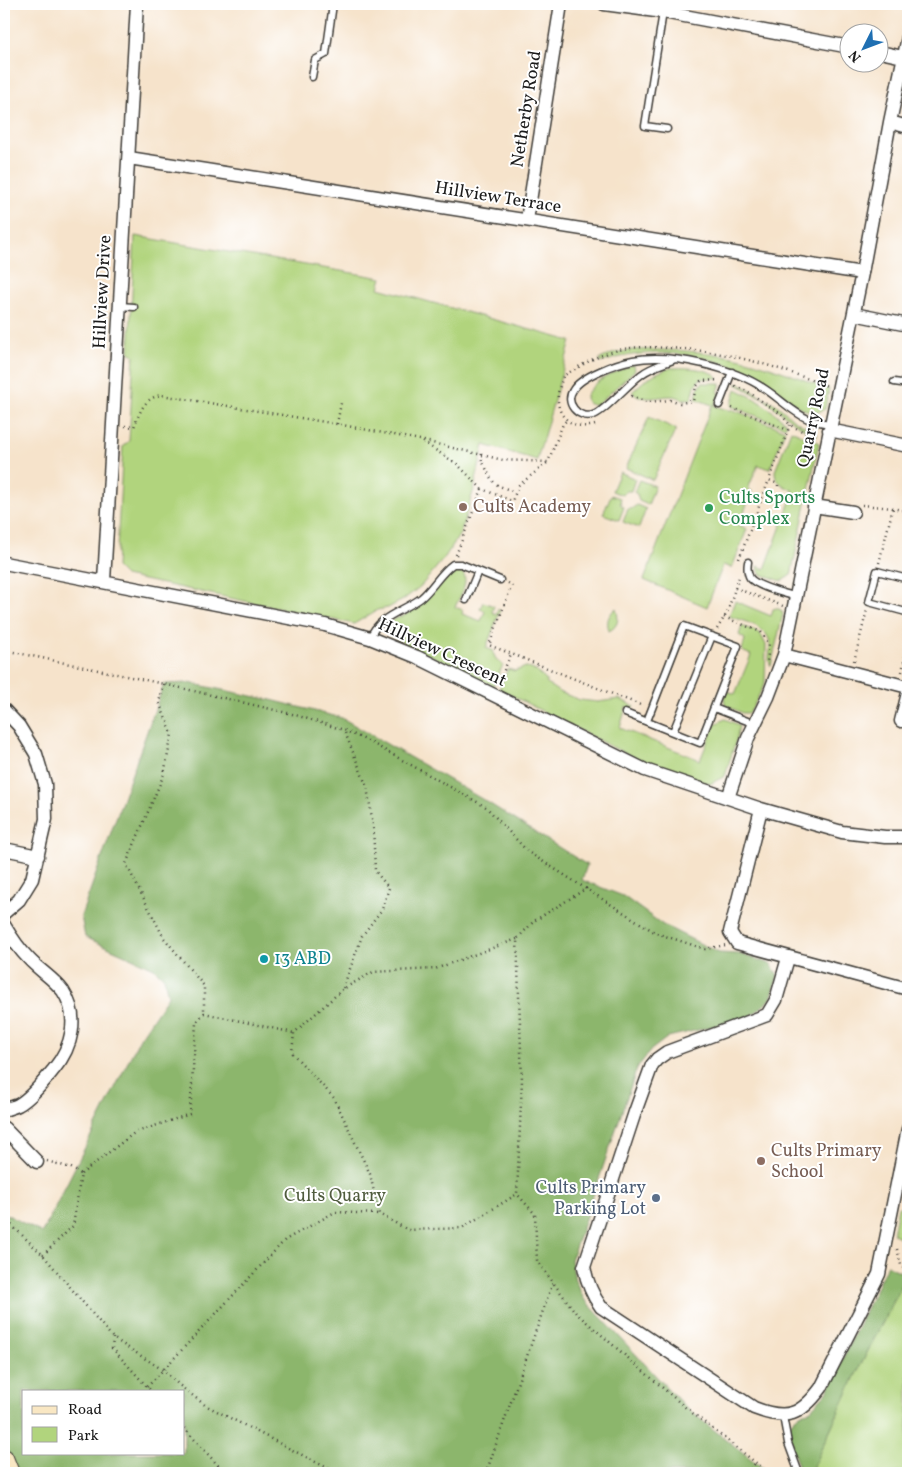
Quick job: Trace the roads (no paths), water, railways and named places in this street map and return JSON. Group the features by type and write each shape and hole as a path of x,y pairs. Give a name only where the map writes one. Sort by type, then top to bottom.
{"street":[{"name":"Hillview Drive","path":"104,581 137,4"},
{"name":"Netherby Road","path":"527,220 561,4"},
{"path":"604,4 663,12 840,45"},
{"name":"Quarry Road","path":"728,798 748,738 779,672 784,655 839,389 908,37"},
{"path":"890,54 903,56"},
{"path":"890,122 908,127"},
{"name":"Hillview Terrace","path":"129,158 862,273"},
{"path":"854,314 908,325"},
{"path":"829,432 908,446"},
{"path":"814,506 853,512"},
{"name":"Hillview Crescent","path":"4,563 325,624 418,656 644,770 761,809 842,832 885,837 908,837"},
{"path":"784,655 905,688 901,721"},
{"path":"4,710 19,726 36,754 46,784 46,819 32,879 19,900 4,913"},
{"path":"761,809 730,932 737,943 908,989"},
{"path":"4,849 38,856"},
{"path":"4,925 28,958 62,990 70,1006 73,1022 71,1039 60,1062 42,1084 20,1104 4,1110"},
{"path":"788,958 776,1000 767,1015 667,1052 652,1065 584,1267 586,1280 596,1300 601,1307 754,1408 768,1414 783,1416 796,1412 811,1402 822,1388 876,1280 887,1241 908,1130"},
{"path":"4,1128 37,1162"},
{"path":"4,1458 10,1473"}],"lane":[{"path":"312,77 316,60 326,54 333,4"},
{"path":"663,12 645,126 667,129"},
{"path":"120,306 134,307"},
{"path":"673,360 641,375 597,414 586,416 575,411 572,406 570,395 573,389 595,374 633,360 673,360 704,364 732,372 764,388 789,407 829,432"},
{"path":"719,405 732,372"},
{"path":"894,382 908,384"},
{"path":"748,562 748,572 756,583 795,603"},
{"path":"370,638 373,630 382,620 408,607 423,596 447,568 453,564 461,564 500,580"},
{"path":"466,600 478,571"},
{"path":"906,612 869,602 876,571 908,579"},
{"path":"625,713 700,743 738,646 684,626 647,721"},
{"path":"673,732 712,636"},
{"path":"714,708 755,724"},
{"path":"783,1416 788,1443 799,1473"}],"place":[{"name":"Cults Academy","path":"463,507"},
{"name":"Cults Sports Complex","path":"709,508"},
{"name":"13 ABD","path":"264,959"},
{"name":"Cults Primary School","path":"761,1161"},
{"name":"Cults Primary Parking Lot","path":"656,1198"}],"park label":[{"name":"Cults Quarry","path":"335,1196"}]}
